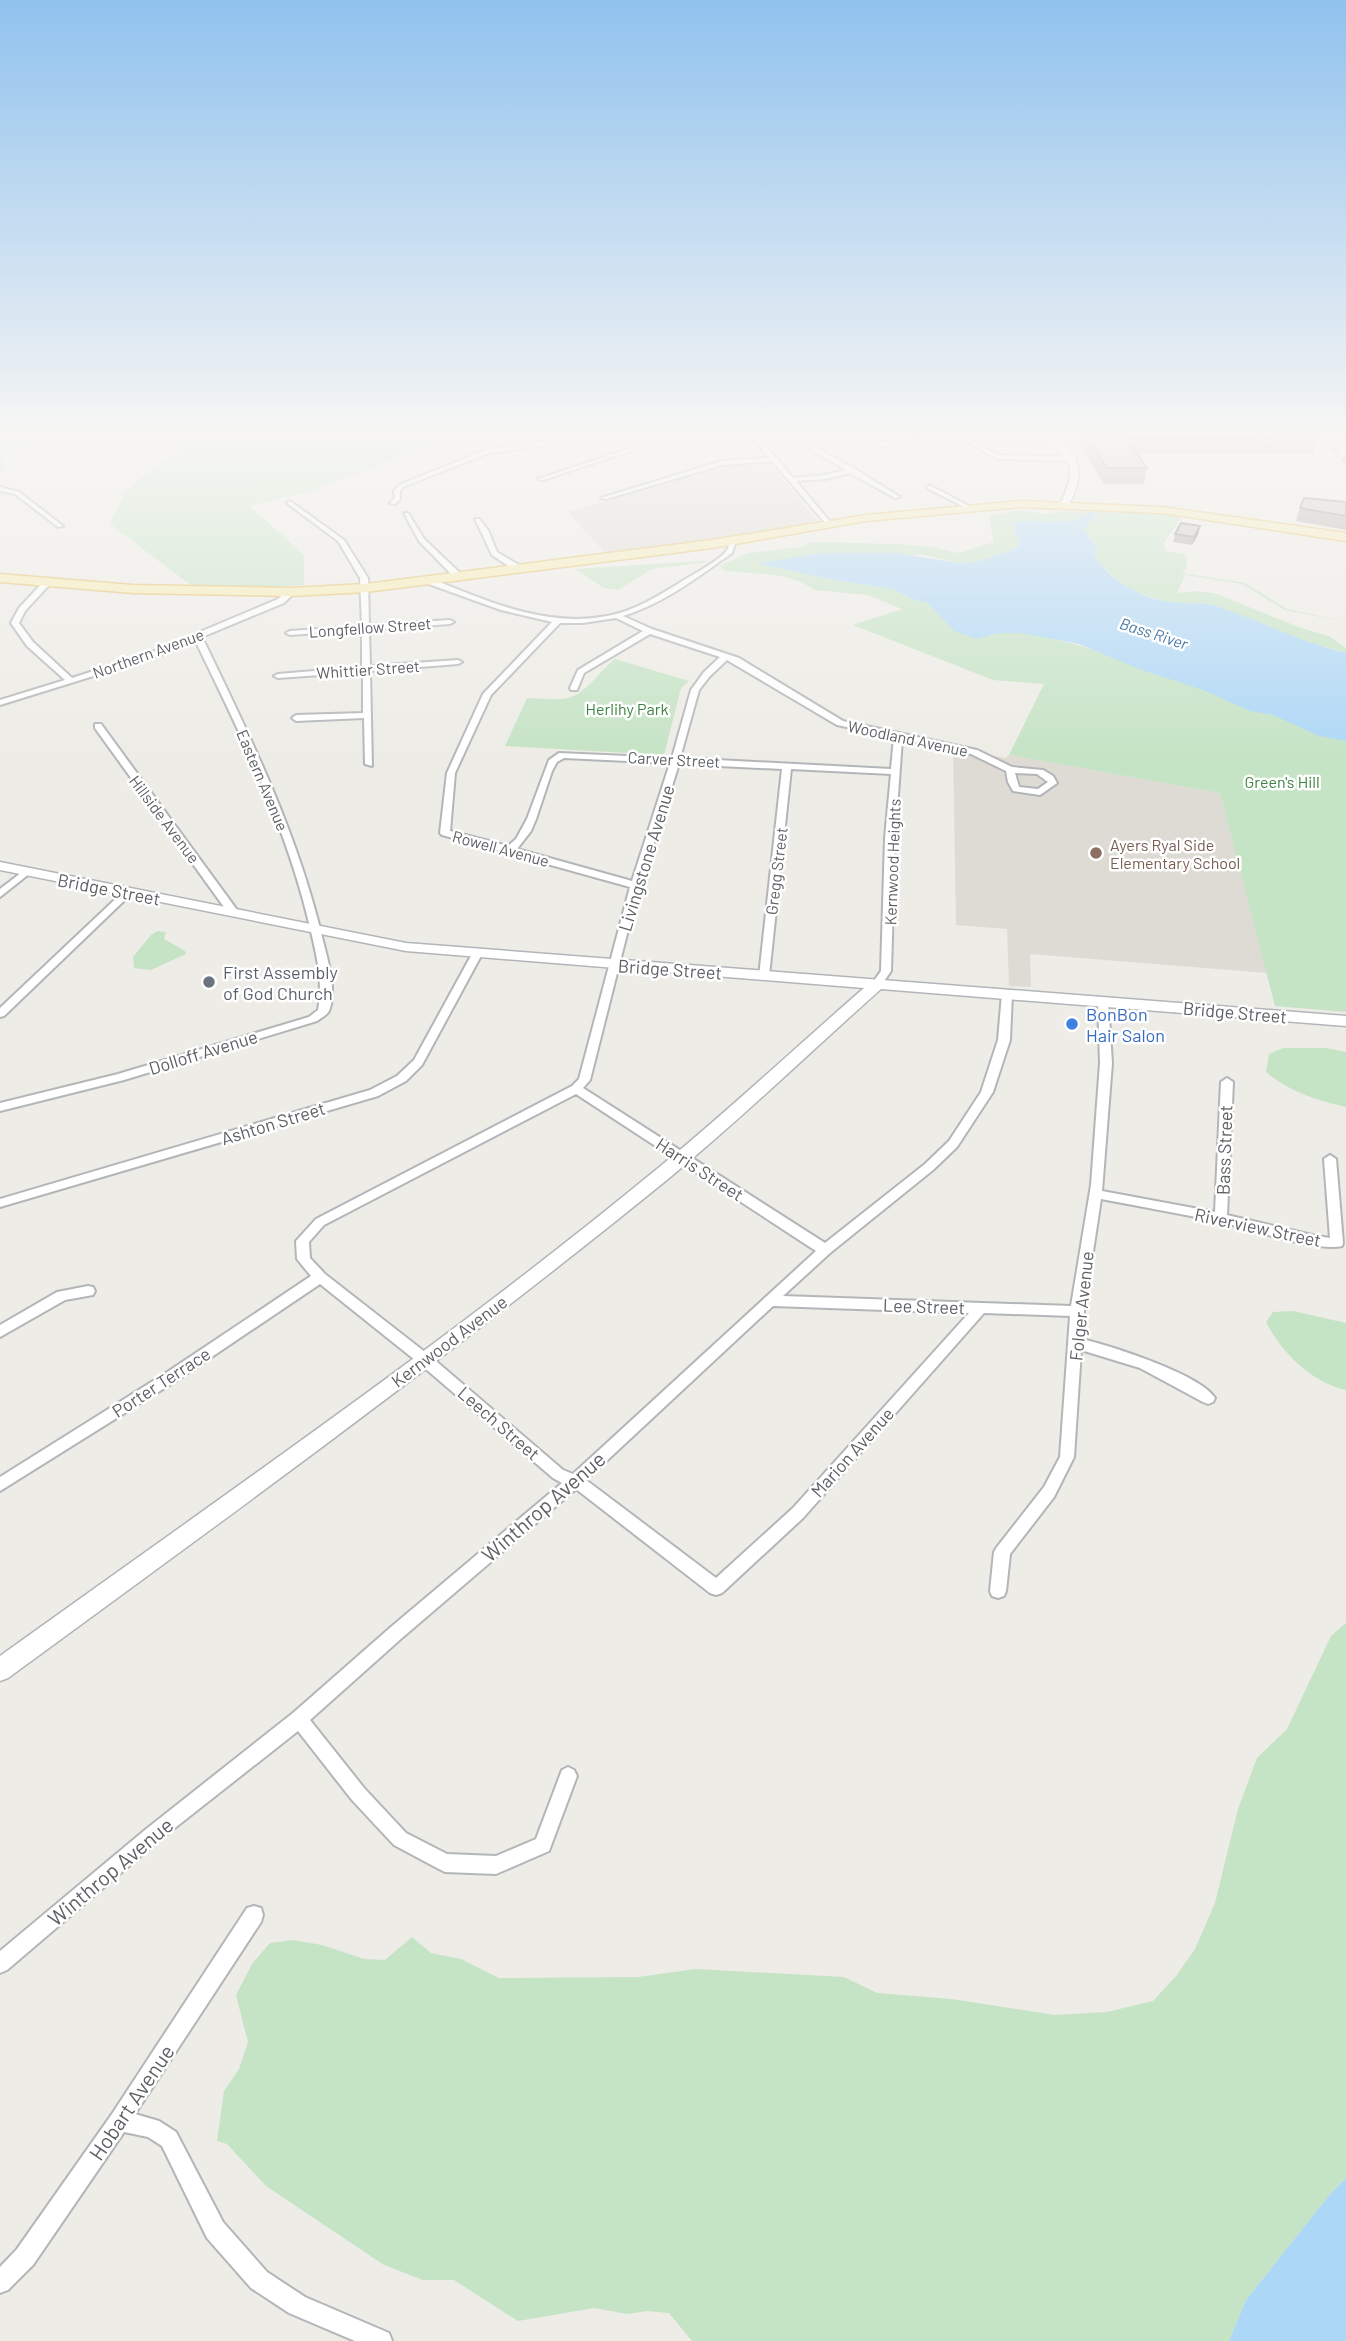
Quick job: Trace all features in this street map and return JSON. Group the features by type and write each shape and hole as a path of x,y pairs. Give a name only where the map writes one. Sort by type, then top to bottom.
{"main road":[{"path":"0,578 112,589 290,592 429,581 723,542"},
{"name":"Bridge Street","path":"0,866 406,947 1346,1021"},
{"name":"Kernwood Avenue","path":"0,1670 425,1360 682,1158 876,985"}],"street":[{"path":"342,542 364,578 366,588 369,764"},
{"path":"423,542 459,577"},
{"path":"489,542 494,552 519,569"},
{"path":"429,581 509,611 558,620 584,621 634,611 692,578 730,552 733,542"},
{"path":"47,583 22,610 15,623 30,644 71,681"},
{"name":"Northern Avenue","path":"0,703 158,653 281,601 290,592"},
{"name":"Woodland Avenue","path":"617,615 649,631 726,656 758,672 840,723 974,752 1010,770"},
{"name":"Rowell Avenue","path":"558,620 487,694 451,773 445,833 635,885"},
{"name":"Longfellow Street","path":"290,633 450,622"},
{"path":"574,688 581,672 649,631"},
{"name":"Eastern Avenue","path":"197,636 231,705 282,823 316,929"},
{"name":"Livingstone Avenue","path":"576,1089 584,1080 635,885 676,759 695,690 726,656"},
{"name":"Whittier Street","path":"278,676 458,662"},
{"path":"296,718 367,715"},
{"name":"Hillside Avenue","path":"98,726 233,912"},
{"name":"Kernwood Heights","path":"876,985 886,971 890,838 898,735"},
{"name":"Carver Street","path":"510,849 520,842 527,830 550,766 557,757 574,754 896,772"},
{"name":"Gregg Street","path":"764,976 787,766"},
{"path":"0,894 26,872"},
{"path":"0,1014 127,893"},
{"name":"Dolloff Avenue","path":"0,1107 120,1077 313,1019 323,1011 326,975 316,929"},
{"name":"Ashton Street","path":"0,1203 361,1097 393,1085 416,1066 423,1056 477,954"},
{"name":"Winthrop Avenue","path":"0,1963 150,1836 299,1719 574,1482 825,1250 929,1167 953,1144 987,1092 996,1070 1004,1040 1007,994"},
{"name":"Folger Avenue","path":"998,1591 1002,1552 1049,1492 1067,1457 1077,1311 1096,1194 1106,1063 1103,1002"},
{"name":"Bass Street","path":"1221,1218 1227,1082"},
{"path":"302,1241 320,1222 576,1089"},
{"name":"Harris Street","path":"576,1089 825,1250"},
{"name":"Riverview Street","path":"1096,1194 1221,1218 1316,1241 1337,1243 1331,1159"},
{"name":"Leech Street","path":"302,1241 304,1259 320,1277 425,1360 558,1474 587,1488 716,1588"},
{"name":"Porter Terrace","path":"0,1485 173,1376 320,1277"},
{"path":"0,1332 62,1296 88,1291"},
{"name":"Lee Street","path":"771,1301 1077,1311"},
{"name":"Marion Avenue","path":"716,1588 798,1513 981,1308"},
{"path":"1076,1343 1115,1351 1159,1368 1208,1398"},
{"path":"299,1719 358,1794 400,1839 444,1863 496,1865 543,1845 568,1776"},
{"name":"Hobart Avenue","path":"0,2282 25,2257 119,2122 254,1915"},
{"path":"119,2122 152,2129 169,2139 215,2230 259,2280 297,2305 381,2341"}],"shaded area":[{"path":"595,542 695,542 606,554"},
{"name":"Ayers Ryal Side Elementary School","path":"953,749 1006,758 1009,755 1220,793 1267,973 1030,954 1031,987 1009,986 1007,929 956,925"}],"green space":[{"path":"134,542 290,542 304,555 304,585 192,586"},
{"name":"Green's Hill","path":"811,542 897,544 933,547 958,553 993,542 1019,542 1016,549 975,562 958,563 924,555 823,553 767,565 828,579 893,589 912,599 930,600 1091,649 1346,737 1346,1012 1275,1006 1220,793 1009,755 1044,684 993,680 853,625 902,609 868,595 814,590 783,577 726,571 719,566 748,553 800,547"},
{"path":"1094,542 1164,542 1167,551 1186,554 1187,568 1182,573 1245,583 1287,609 1346,622 1285,610 1242,584 1185,575 1177,593 1197,591 1217,594 1301,628 1329,636 1346,648 1346,653 1291,637 1219,607 1166,602 1136,592 1118,581 1098,561 1094,555"},
{"path":"708,562 652,569 618,590 604,588 575,569"},
{"name":"Herlihy Park","path":"615,659 689,681 681,688 664,755 505,746 527,698 558,699 575,696"},
{"path":"158,931 166,932 164,939 186,954 151,970 134,968 133,957 151,935"},
{"path":"1283,1048 1326,1048 1346,1052 1346,1107 1304,1094 1284,1085 1266,1072 1269,1054"},
{"path":"1293,1311 1346,1323 1346,1390 1310,1373 1280,1345 1266,1322 1273,1312"},
{"path":"1346,1623 1346,2178 1246,2300 1229,2341 692,2341 669,2313 647,2311 627,2314 594,2308 518,2321 454,2280 423,2280 384,2265 266,2186 227,2144 217,2141 224,2091 239,2069 248,2042 236,1995 252,1964 270,1943 293,1940 322,1945 364,1959 385,1960 412,1937 431,1953 461,1959 499,1978 638,1977 696,1969 844,1977 877,1993 951,1999 1055,2015 1107,2012 1153,2001 1176,1976 1195,1949 1215,1903 1238,1809 1257,1758 1287,1729 1331,1636"}],"water":[{"name":"Bass River","path":"1019,542 1093,542 1097,548 1094,555 1102,566 1121,583 1143,595 1168,602 1214,605 1297,638 1346,653 1346,741 1319,736 1273,715 1250,711 1203,690 1139,669 1079,644 1021,633 998,633 977,639 954,631 928,603 912,599 893,589 828,579 757,563 823,553 896,553 958,563 975,562 1016,549"},
{"path":"1346,2178 1346,2341 1229,2341 1246,2300"}],"place":[{"name":"Ayers Ryal Side Elementary School","path":"1096,853"},
{"name":"First Assembly of God Church","path":"209,982"},
{"name":"BonBon Hair Salon","path":"1072,1024"}]}
